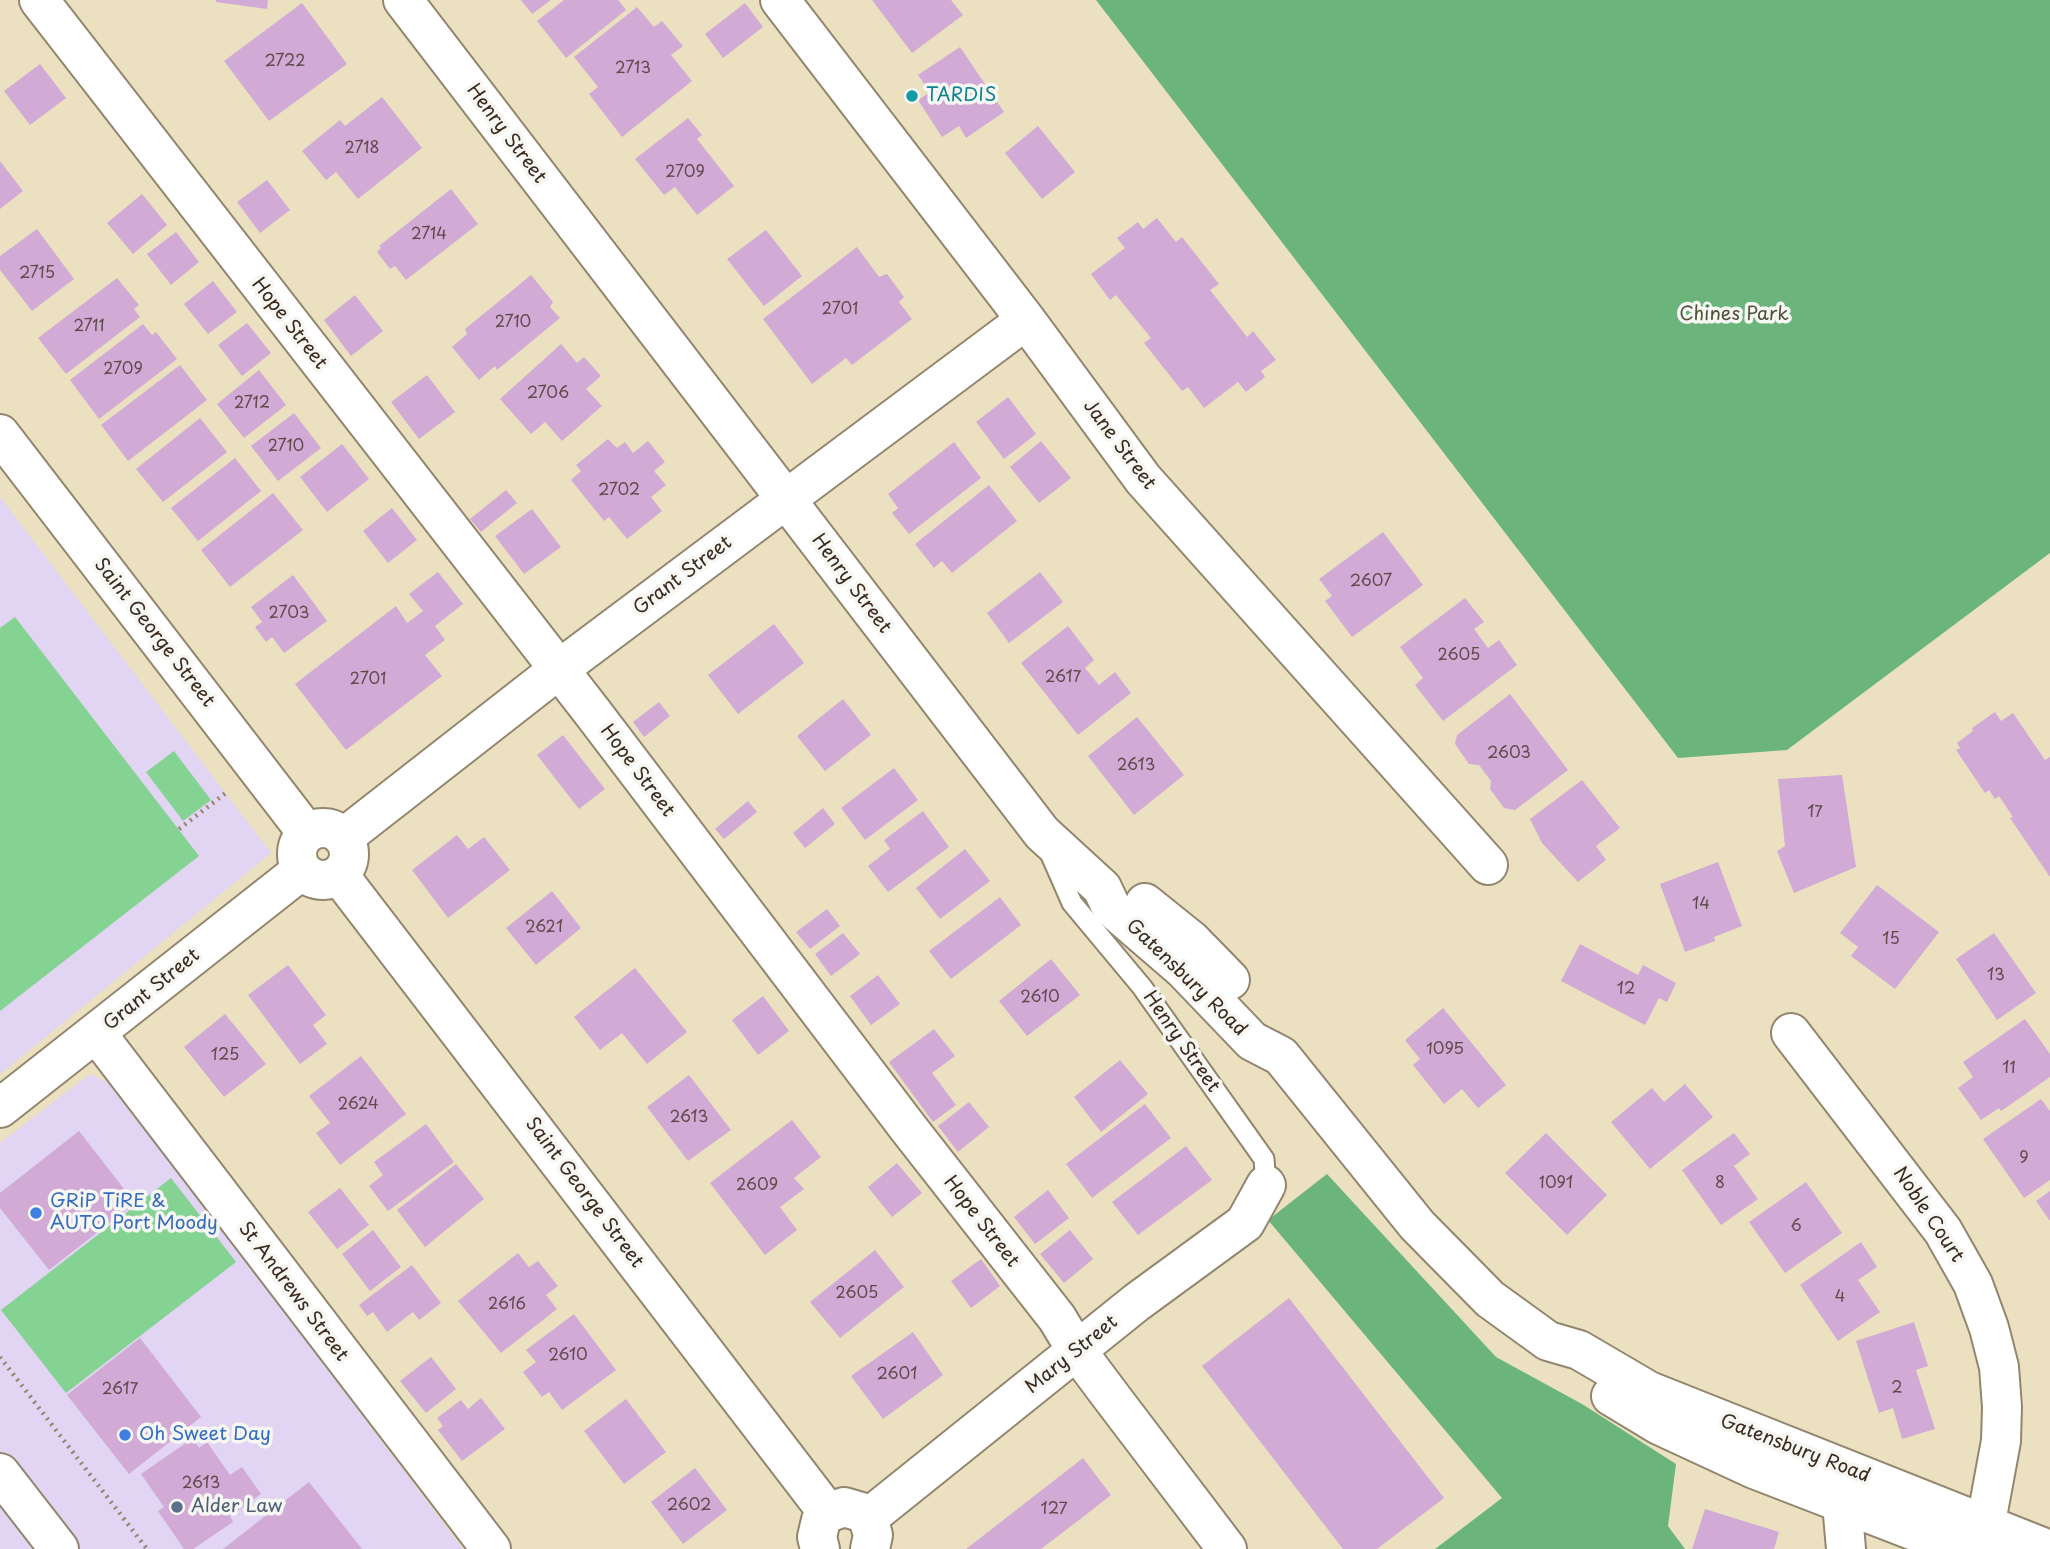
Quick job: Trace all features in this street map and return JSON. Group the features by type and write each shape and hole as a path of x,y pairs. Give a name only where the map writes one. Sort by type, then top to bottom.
{"street":[{"name":"Hope Street","path":"39,0 1057,1318 1077,1351 1227,1549"},
{"name":"Henry Street","path":"403,0 1042,833"},
{"name":"Jane Street","path":"780,0 1026,320 1143,479 1488,865"},
{"name":"Grant Street","path":"0,1108 558,670 1026,320"},
{"name":"Saint George Street","path":"0,434 323,854 824,1531"},
{"name":"Gatensbury Road","path":"1042,833 1102,888 1128,889 1191,940 1275,1026 1281,1056 1417,1225 1490,1299 1548,1341 1580,1350 1649,1391 1975,1540"},
{"name":"Noble Court","path":"1791,1033 1943,1231 1973,1284 1989,1328 1999,1367 2001,1441 1975,1540"},
{"name":"St Andrews Street","path":"97,1034 491,1549"},
{"name":"Mary Street","path":"869,1534 1077,1351 1137,1302 1245,1223 1266,1185"},
{"name":"Gatensbury Road","path":"1548,1341 1565,1369 1659,1425 1754,1469 1842,1503 1975,1540 2047,1549"},
{"path":"0,1473 59,1549"},
{"path":"1842,1503 1846,1549"},
{"path":"824,1531 844,1507 861,1512 869,1534"}],"lane":[{"name":"Henry Street","path":"1042,833 1072,903 1142,987 1264,1158 1266,1185"}],"path":[{"path":"179,829 227,792"},
{"path":"0,1357 147,1549"}],"shaded area":[{"path":"0,497 271,853 0,1074"},
{"path":"90,1074 114,1086 463,1549 0,1549 0,1143"}],"green space":[{"name":"Chines Park","path":"1096,0 2050,0 2050,553 1787,750 1678,758"},
{"path":"15,617 199,856 0,1011 0,628"},
{"path":"174,751 211,800 183,821 146,772"},
{"path":"1327,1174 1496,1357 1582,1404 1676,1464 1668,1526 1685,1549 1435,1549 1502,1498 1268,1220"},
{"path":"171,1178 236,1262 66,1393 1,1310"}],"building":[{"path":"216,0 268,0 267,9"},
{"path":"521,0 551,0 532,14"},
{"path":"564,0 618,0 626,10 566,58 537,21"},
{"path":"872,0 951,0 963,15 912,53"},
{"path":"302,3 347,64 269,121 224,61"},
{"path":"745,3 763,27 723,58 705,34"},
{"path":"637,7 654,27 662,21 683,46 671,55 692,81 622,137 589,94 598,87 574,57"},
{"path":"960,47 1004,112 966,138 959,126 942,137 918,100 930,92 918,75"},
{"path":"40,64 66,98 30,125 4,91"},
{"path":"382,97 422,148 358,199 336,172 326,180 302,151 340,120 345,126"},
{"path":"688,118 702,135 697,139 734,186 697,215 675,187 664,195 635,159"},
{"path":"1038,126 1075,172 1042,199 1005,153"},
{"path":"0,161 23,191 0,209"},
{"path":"267,180 290,210 260,233 237,202"},
{"path":"451,189 478,224 406,280 395,266 390,269 377,252 381,248 379,246"},
{"path":"142,194 167,225 133,254 107,223"},
{"path":"1157,218 1176,242 1182,237 1219,284 1210,290 1247,337 1253,331 1276,360 1261,371 1265,377 1246,392 1238,382 1204,408 1188,387 1182,391 1144,343 1151,338 1116,295 1110,300 1091,274 1125,248 1117,238 1138,222 1143,229"},
{"path":"37,229 74,279 32,311 0,270 0,256"},
{"path":"766,230 802,276 764,306 727,259"},
{"path":"176,232 199,262 171,285 147,254"},
{"path":"857,247 879,277 887,274 904,297 899,302 912,319 852,365 846,358 812,384 763,319"},
{"path":"531,275 553,302 550,307 560,318 497,370 495,366 479,380 452,347 467,334 465,329"},
{"path":"117,278 139,305 134,309 140,317 66,374 38,338"},
{"path":"213,281 237,312 208,334 184,304"},
{"path":"355,295 383,331 351,356 324,320"},
{"path":"247,323 271,353 242,376 218,345"},
{"path":"143,324 152,335 156,332 177,359 99,419 70,380"},
{"path":"561,344 577,363 584,357 601,376 586,389 602,406 562,441 545,422 531,434 500,399"},
{"path":"180,365 207,400 128,461 101,425"},
{"path":"259,370 286,405 244,438 217,404"},
{"path":"427,375 455,412 419,439 391,402"},
{"path":"1008,397 1036,434 1004,459 976,422"},
{"path":"294,413 321,448 278,481 251,446"},
{"path":"200,418 227,452 163,502 136,469"},
{"path":"608,439 617,448 625,442 633,453 648,441 665,462 654,471 666,485 651,497 662,511 627,539 609,517 604,521 571,480 581,471 576,465"},
{"path":"1041,441 1071,478 1039,503 1010,467"},
{"path":"954,442 981,478 909,534 892,513 898,508 888,494"},
{"path":"342,444 369,479 327,512 300,477"},
{"path":"235,458 261,491 198,541 171,508"},
{"path":"989,485 1017,521 952,573 942,561 934,568 915,544"},
{"path":"506,490 517,503 481,532 470,519"},
{"path":"273,493 303,530 230,587 201,550"},
{"path":"392,508 417,540 388,563 363,531"},
{"path":"532,509 561,547 524,574 495,536"},
{"path":"1383,532 1423,585 1352,637 1325,601 1332,596 1319,579"},
{"path":"438,572 463,604 435,626 445,640 425,655 442,676 346,750 295,684 396,606 407,623 423,611 409,594"},
{"path":"1040,572 1063,602 1009,643 987,613"},
{"path":"293,575 327,621 284,653 272,637 266,642 255,627 262,622 251,607"},
{"path":"1465,598 1484,622 1474,629 1488,648 1499,640 1517,665 1443,721 1415,685 1423,678 1400,647"},
{"path":"774,624 804,663 738,714 708,675"},
{"path":"1068,626 1094,660 1085,668 1099,685 1115,672 1131,693 1078,735 1021,663"},
{"path":"1510,694 1568,770 1515,810 1504,808 1490,789 1491,781 1479,765 1469,764 1455,744 1457,735"},
{"path":"843,699 871,735 825,771 797,736"},
{"path":"659,702 670,716 644,737 633,722"},
{"path":"1995,712 2001,721 2013,713 2045,760 2050,757 2050,877 2010,818 2013,817 1999,796 1995,799 1989,790 1985,793 1956,750 1960,748 1957,743 1973,731 1972,728"},
{"path":"1137,717 1184,775 1134,815 1088,756"},
{"path":"563,735 605,789 579,809 537,755"},
{"path":"894,768 918,800 865,840 841,808"},
{"path":"1842,775 1856,867 1794,893 1777,851 1785,846 1778,779"},
{"path":"1582,780 1620,828 1596,846 1606,860 1578,882 1542,843 1530,819"},
{"path":"748,801 757,812 724,839 715,829"},
{"path":"823,808 835,824 805,848 793,833"},
{"path":"923,811 949,847 888,892 868,866 890,849 884,840"},
{"path":"457,835 468,849 484,837 510,870 448,918 412,870"},
{"path":"965,849 990,881 940,919 916,888"},
{"path":"1718,862 1742,926 1714,937 1715,941 1685,952 1660,884"},
{"path":"1877,885 1939,932 1895,989 1851,956 1858,947 1840,933"},
{"path":"552,891 581,928 536,965 506,928"},
{"path":"1000,897 1021,925 951,979 929,951"},
{"path":"827,909 840,926 810,949 796,932"},
{"path":"843,933 860,954 831,976 815,954"},
{"path":"1994,933 2036,993 1997,1020 1956,959"},
{"path":"1580,944 1638,975 1643,965 1676,983 1667,1002 1659,998 1645,1025 1561,981"},
{"path":"1051,959 1080,995 1027,1036 999,1001"},
{"path":"288,965 326,1015 313,1025 327,1044 300,1064 248,995"},
{"path":"635,968 687,1032 647,1064 622,1033 600,1050 574,1017"},
{"path":"878,975 900,1004 871,1025 850,996"},
{"path":"763,996 789,1031 758,1055 732,1020"},
{"path":"1443,1008 1506,1085 1478,1108 1462,1089 1444,1104 1413,1065 1420,1059 1405,1040"},
{"path":"225,1014 266,1064 224,1097 184,1047"},
{"path":"2025,1019 2050,1054 2050,1077 2001,1111 1999,1108 1981,1120 1958,1088 1973,1077 1963,1062"},
{"path":"934,1029 955,1056 932,1073 956,1105 933,1122 889,1062"},
{"path":"361,1056 406,1114 340,1165 316,1133 330,1123 309,1096"},
{"path":"1120,1060 1148,1094 1101,1132 1074,1097"},
{"path":"689,1075 731,1130 688,1161 647,1107"},
{"path":"1685,1084 1713,1117 1650,1169 1611,1122 1652,1088 1664,1102"},
{"path":"2041,1099 2050,1111 2050,1180 2024,1198 1983,1139"},
{"path":"969,1102 989,1127 958,1152 938,1126"},
{"path":"1145,1104 1171,1138 1092,1198 1066,1164"},
{"path":"792,1120 821,1157 794,1178 804,1189 780,1207 797,1230 765,1255 710,1183"},
{"path":"426,1124 454,1162 388,1211 369,1186 383,1175 374,1162"},
{"path":"79,1131 135,1203 49,1270 0,1208 0,1193"},
{"path":"1546,1133 1607,1195 1567,1235 1505,1173"},
{"path":"1734,1133 1750,1154 1734,1166 1758,1199 1721,1225 1682,1170"},
{"path":"1186,1146 1212,1180 1138,1235 1112,1202"},
{"path":"897,1163 922,1193 892,1217 868,1187"},
{"path":"456,1164 484,1199 425,1247 397,1210"},
{"path":"1806,1182 1842,1233 1785,1273 1749,1222"},
{"path":"340,1188 369,1225 337,1249 308,1212"},
{"path":"1048,1190 1069,1218 1035,1244 1014,1217"},
{"path":"2050,1191 2050,1221 2036,1201"},
{"path":"373,1230 401,1267 370,1291 342,1254"},
{"path":"1070,1230 1093,1259 1064,1283 1040,1254"},
{"path":"1861,1242 1877,1267 1858,1280 1880,1312 1838,1341 1800,1285"},
{"path":"875,1250 904,1287 840,1338 810,1302"},
{"path":"518,1253 529,1267 538,1261 558,1286 546,1295 557,1309 501,1353 458,1301"},
{"path":"981,1259 1000,1286 971,1308 951,1281"},
{"path":"412,1265 441,1303 419,1320 413,1312 387,1332 373,1312 367,1316 359,1305"},
{"path":"1289,1298 1444,1498 1377,1549 1343,1549 1202,1366"},
{"path":"574,1314 616,1370 562,1410 549,1392 542,1397 523,1372 536,1362 526,1350"},
{"path":"1914,1322 1928,1366 1916,1370 1935,1429 1902,1439 1893,1408 1879,1413 1856,1341"},
{"path":"913,1332 943,1375 883,1419 851,1376"},
{"path":"140,1338 201,1417 129,1474 67,1395"},
{"path":"431,1357 456,1389 426,1413 400,1381"},
{"path":"481,1398 505,1429 462,1461 438,1430 443,1426 437,1418 461,1400 468,1409"},
{"path":"626,1399 666,1452 624,1484 584,1431"},
{"path":"193,1438 199,1448 207,1442 230,1475 242,1467 261,1494 230,1516 233,1522 193,1549 184,1549 158,1511 164,1507 141,1474"},
{"path":"1083,1458 1111,1495 1083,1517 1041,1549 966,1549"},
{"path":"695,1468 727,1510 683,1544 651,1502"},
{"path":"309,1482 362,1549 223,1549"},
{"path":"1705,1509 1779,1532 1774,1549 1692,1549"}],"place":[{"name":"TARDIS","path":"912,96"},
{"name":"GRiP TiRE & AUTO Port Moody","path":"36,1213"},
{"name":"Oh Sweet Day","path":"125,1435"},
{"name":"Alder Law","path":"177,1507"}]}
